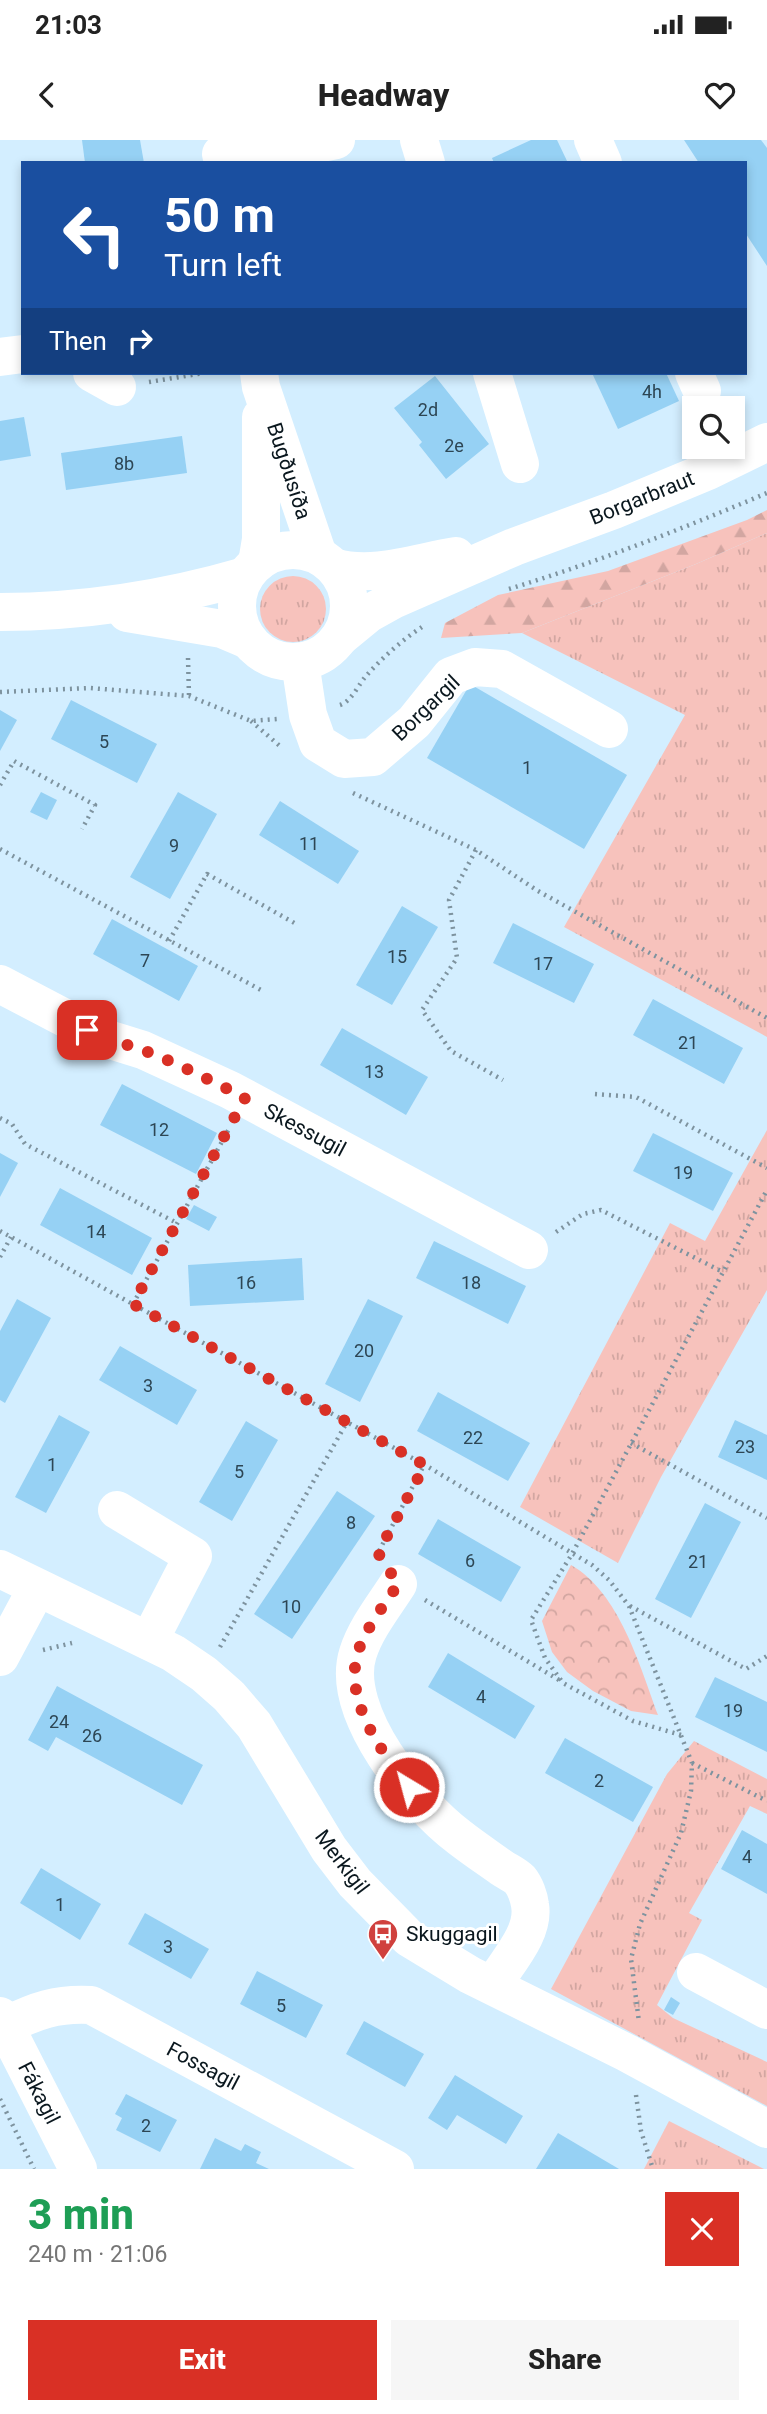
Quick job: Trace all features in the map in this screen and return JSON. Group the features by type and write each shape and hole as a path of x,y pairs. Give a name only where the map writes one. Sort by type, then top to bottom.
{"street":[{"path":"221,152 310,145 336,140"},
{"path":"419,140 425,161"},
{"path":"593,140 602,161"},
{"path":"0,357 21,354"},
{"path":"493,375 520,464"},
{"name":"Bugðusíða","path":"260,380 326,561"},
{"name":"Bugðusíða","path":"251,569 261,539 260,380"},
{"name":"Borgarbraut","path":"340,637 368,614 395,598 514,547 708,471 767,442"},
{"name":"Borgarbraut","path":"326,561 356,571 379,570 514,547"},
{"path":"0,612 94,608 188,592 251,569 270,554 302,550 326,561 345,583 349,601 348,620 340,637 329,649 300,662 280,660 262,653 248,640 240,625 237,608 238,591 251,569"},
{"path":"94,608 222,629 248,640"},
{"name":"Borgargil","path":"300,662 308,715 318,743 344,759 373,757 414,722 452,676 475,667 502,669 609,729"},
{"name":"Skessugil","path":"0,984 101,1037 143,1050 245,1098 529,1250"},
{"path":"117,1510 193,1556 149,1641"},
{"name":"Merkigil","path":"0,1569 149,1641 204,1674 229,1696 254,1725 329,1849 373,1903 409,1938 446,1962 627,2053 767,2129"},
{"path":"398,1584 373,1622 357,1655 356,1684 365,1721 383,1753 422,1805 456,1835 521,1881 531,1907 529,1925 493,1985"},
{"path":"0,1657 37,1588"},
{"path":"696,1972 767,2010"},
{"name":"Fossagil","path":"2,2021 22,2018 66,2004 91,2006 395,2169"},
{"name":"Fákagil","path":"2,2021 78,2169"}],"path":[{"path":"105,380 176,375"},
{"path":"188,645 189,696"},
{"path":"251,721 286,751"},
{"path":"0,785 14,761 95,805 82,829"},
{"path":"345,790 475,850 538,891 767,1018"},
{"path":"0,849 261,990"},
{"path":"475,850 449,900 457,958 422,1010 451,1051 503,1080"},
{"path":"169,941 206,874 298,925"},
{"path":"594,1094 636,1097 767,1168"},
{"path":"133,1304 245,1098"},
{"path":"0,1118 12,1124 25,1144 177,1223"},
{"path":"563,1683 545,1658 531,1620 572,1554 767,1190"},
{"path":"529,1250 583,1214 601,1210 723,1272"},
{"path":"0,1231 425,1465 592,1565 609,1580 629,1606 692,1763 691,1791 681,1833 640,1924 631,1959 640,2031 627,2053"},
{"path":"0,1257 11,1237"},
{"path":"204,1674 347,1422"},
{"path":"631,1443 767,1518"},
{"path":"425,1465 378,1553 398,1584 563,1683 633,1721 681,1735"},
{"path":"629,1606 746,1669 767,1656"},
{"path":"692,1763 767,1801"},
{"path":"636,2094 641,2132 653,2169"},
{"path":"0,2099 34,2169"}],"green space":[{"path":"767,510 767,533 522,633 441,638 445,623 498,595 608,571 747,520"},
{"path":"767,533 767,1037 564,927 685,715 522,633"},
{"path":"293,576 316,586 326,609 316,632 293,642 270,632 260,609 270,586"},
{"path":"767,1130 767,1290 661,1477 618,1563 520,1507 670,1223 705,1241"},
{"path":"571,1565 588,1577 615,1611 635,1653 658,1715 631,1711 593,1691 567,1672 552,1652 542,1621"},
{"path":"694,1741 767,1779 767,1814 750,1806 689,1913 702,1920 657,2005 673,2018 767,2062 767,2106 551,1989 667,1774"},
{"path":"669,2121 764,2169 644,2169"}],"building":[{"path":"82,140 140,140 144,161 85,161"},
{"path":"531,140 557,140 567,161 493,161 492,158"},
{"path":"684,140 761,140 767,148 767,266 747,236 747,161 698,161"},
{"path":"593,375 667,375 679,401 618,429"},
{"path":"435,376 489,444 446,479 419,445 422,442 394,408"},
{"path":"24,417 31,456 0,461 0,421"},
{"path":"182,436 187,473 66,490 61,453"},
{"path":"470,684 627,775 584,849 427,758"},
{"path":"71,700 157,744 137,783 51,739"},
{"path":"0,710 17,720 0,751"},
{"path":"41,792 57,800 47,820 30,812"},
{"path":"178,792 217,814 170,899 130,877"},
{"path":"280,801 359,851 338,884 259,835"},
{"path":"402,906 438,927 392,1005 356,985"},
{"path":"112,919 198,966 179,1001 93,954"},
{"path":"513,923 594,964 574,1003 493,963"},
{"path":"653,999 743,1048 724,1084 633,1035"},
{"path":"342,1028 428,1077 406,1115 320,1065"},
{"path":"122,1084 217,1133 196,1174 100,1125"},
{"path":"653,1133 733,1173 713,1211 633,1171"},
{"path":"0,1153 18,1163 0,1197"},
{"path":"60,1188 152,1238 132,1275 40,1225"},
{"path":"194,1205 217,1217 209,1231 186,1219"},
{"path":"434,1241 526,1286 508,1324 416,1278"},
{"path":"302,1258 304,1300 190,1306 188,1265"},
{"path":"17,1299 51,1318 5,1403 0,1400 0,1331"},
{"path":"368,1299 403,1316 360,1402 325,1384"},
{"path":"120,1346 197,1390 177,1425 99,1380"},
{"path":"438,1392 530,1443 508,1481 417,1431"},
{"path":"59,1415 90,1432 46,1513 15,1497"},
{"path":"735,1420 767,1435 767,1480 718,1457"},
{"path":"246,1421 278,1440 232,1521 199,1502"},
{"path":"337,1491 375,1516 292,1639 254,1614"},
{"path":"705,1503 741,1522 691,1618 655,1599"},
{"path":"438,1519 521,1567 501,1602 418,1554"},
{"path":"448,1653 535,1706 515,1739 428,1687"},
{"path":"715,1677 767,1702 767,1752 695,1717"},
{"path":"57,1686 203,1765 182,1805 56,1737 48,1751 28,1740"},
{"path":"565,1738 653,1787 633,1822 545,1773"},
{"path":"742,1830 767,1844 767,1894 721,1869"},
{"path":"41,1868 101,1904 80,1940 20,1903"},
{"path":"145,1913 209,1949 191,1979 128,1944"},
{"path":"257,1971 323,2005 306,2038 240,2004"},
{"path":"671,1997 680,2003 673,2015 664,2010"},
{"path":"364,2021 424,2054 405,2087 346,2054"},
{"path":"455,2075 523,2116 506,2144 457,2115 447,2130 428,2118"},
{"path":"126,2094 177,2120 160,2152 116,2130 122,2118 115,2114"},
{"path":"558,2133 619,2169 536,2169"},
{"path":"215,2138 241,2151 245,2144 261,2152 256,2163 269,2169 200,2169"}],"place":[{"name":"Skuggagil","path":"383,1961"}],"route":[{"path":"87,1030 143,1050 245,1098 133,1304 425,1465 378,1553 398,1584 373,1622 357,1655 356,1684 365,1721 383,1753 409,1787"}]}
